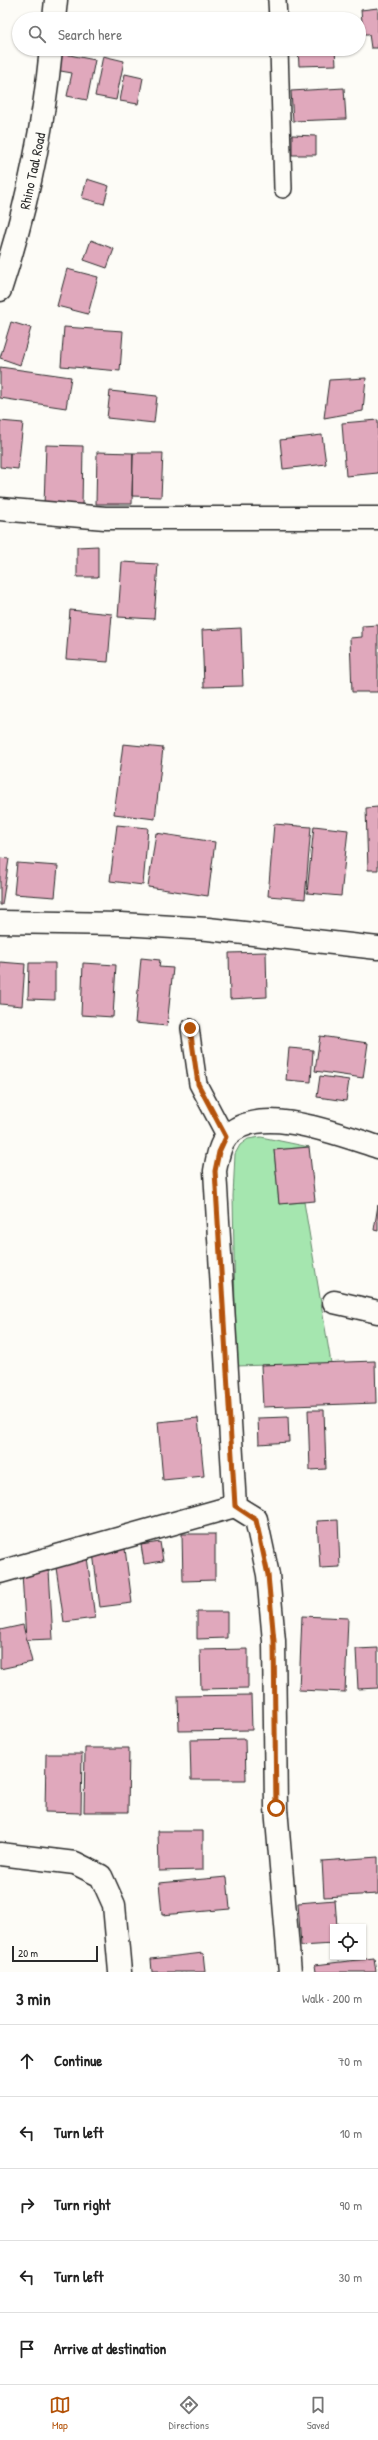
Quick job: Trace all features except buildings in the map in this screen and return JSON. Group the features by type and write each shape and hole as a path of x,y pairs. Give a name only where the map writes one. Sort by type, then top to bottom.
{"street":[{"path":"55,12 56,0"},
{"name":"Rhino Taal Road","path":"0,290 18,233 34,163 47,90 50,56"},
{"path":"0,509 105,518 378,518"},
{"path":"0,922 121,924 208,929 378,948"},
{"path":"235,1506 215,1171 219,1152 226,1137 244,1124 277,1120 337,1134 378,1148"},
{"path":"334,1302 378,1312"},
{"path":"0,1572 235,1506 256,1520 268,1575 274,1641 276,1808 290,1972"},
{"path":"0,1854 75,1864 101,1876 114,1905 120,1972"}],"lane":[{"path":"277,0 278,12"},
{"path":"279,56 284,189"},
{"path":"190,1028 198,1084 226,1137"}],"green space":[{"path":"261,1137 309,1147 274,1150 279,1204 304,1202 331,1363 236,1366 233,1196 235,1154 240,1145 248,1139"}],"route":[{"path":"190,1028 198,1084 217,1117 226,1137 219,1152 215,1171 235,1506 256,1520 268,1575 274,1641 276,1808"}]}
